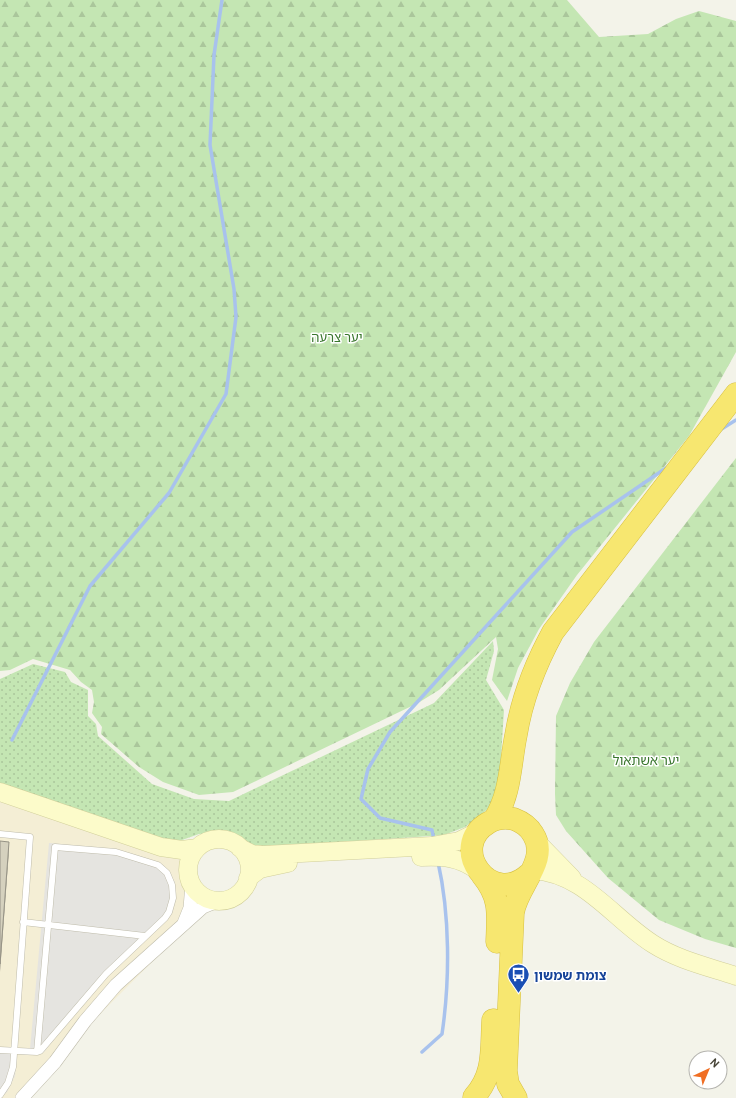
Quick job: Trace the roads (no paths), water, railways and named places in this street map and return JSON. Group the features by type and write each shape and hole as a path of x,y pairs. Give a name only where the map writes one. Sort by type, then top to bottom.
{"highway":[{"path":"473,1098 486,1082 491,1064 498,913 494,892 473,862 473,842 504,803 516,734 530,680 553,632 577,598 736,394"},
{"path":"516,1098 508,1084 506,1071 513,913 516,898 531,872 538,856 532,834 523,816 519,786 520,756 533,687 548,650 577,598"},
{"path":"486,826 514,819 532,834"},
{"path":"480,873 495,883 506,884 520,881 531,872"},
{"path":"473,1098 484,1092 494,1090 504,1092 516,1098"}],"street":[{"path":"0,792 161,848 182,850 197,848 209,840 218,839 232,842 252,854 264,855 437,851 462,860 480,873"},
{"path":"248,878 260,869 288,863 437,851 462,840 486,826"},
{"path":"532,834 559,866 636,932 658,947 676,956 736,976"},
{"path":"161,848 184,866 190,879 206,897 220,900"},
{"path":"182,926 190,908 190,861 197,848"},
{"path":"22,1098 55,1062 84,1021 105,996 132,970 203,907 220,900 229,899 244,887 248,878 249,864 246,856 240,848"},
{"path":"531,872 548,872 565,877 582,886"}],"lane":[{"path":"0,834 30,837 12,1073 8,1083 0,1095"},
{"path":"0,1050 37,1052 43,1049 94,987 144,936 165,918 169,912 173,898 170,878 158,865 116,852 55,847 37,1052"},
{"path":"23,922 144,936"}],"waterway":[{"path":"12,740 90,586 169,493 226,394 236,317 234,289 210,145 214,55 222,0"},
{"path":"720,430 736,420"},
{"path":"434,840 432,830 380,818 361,799 368,769 390,732 572,532 669,466"},
{"path":"422,1052 442,1034 445,1013 448,948 447,925 438,862"}],"place":[{"name":"צומת שמשון","path":"519,994"}],"park label":[{"name":"יער צרעה","path":"337,337"},
{"name":"יער אשתאול","path":"646,760"}]}
